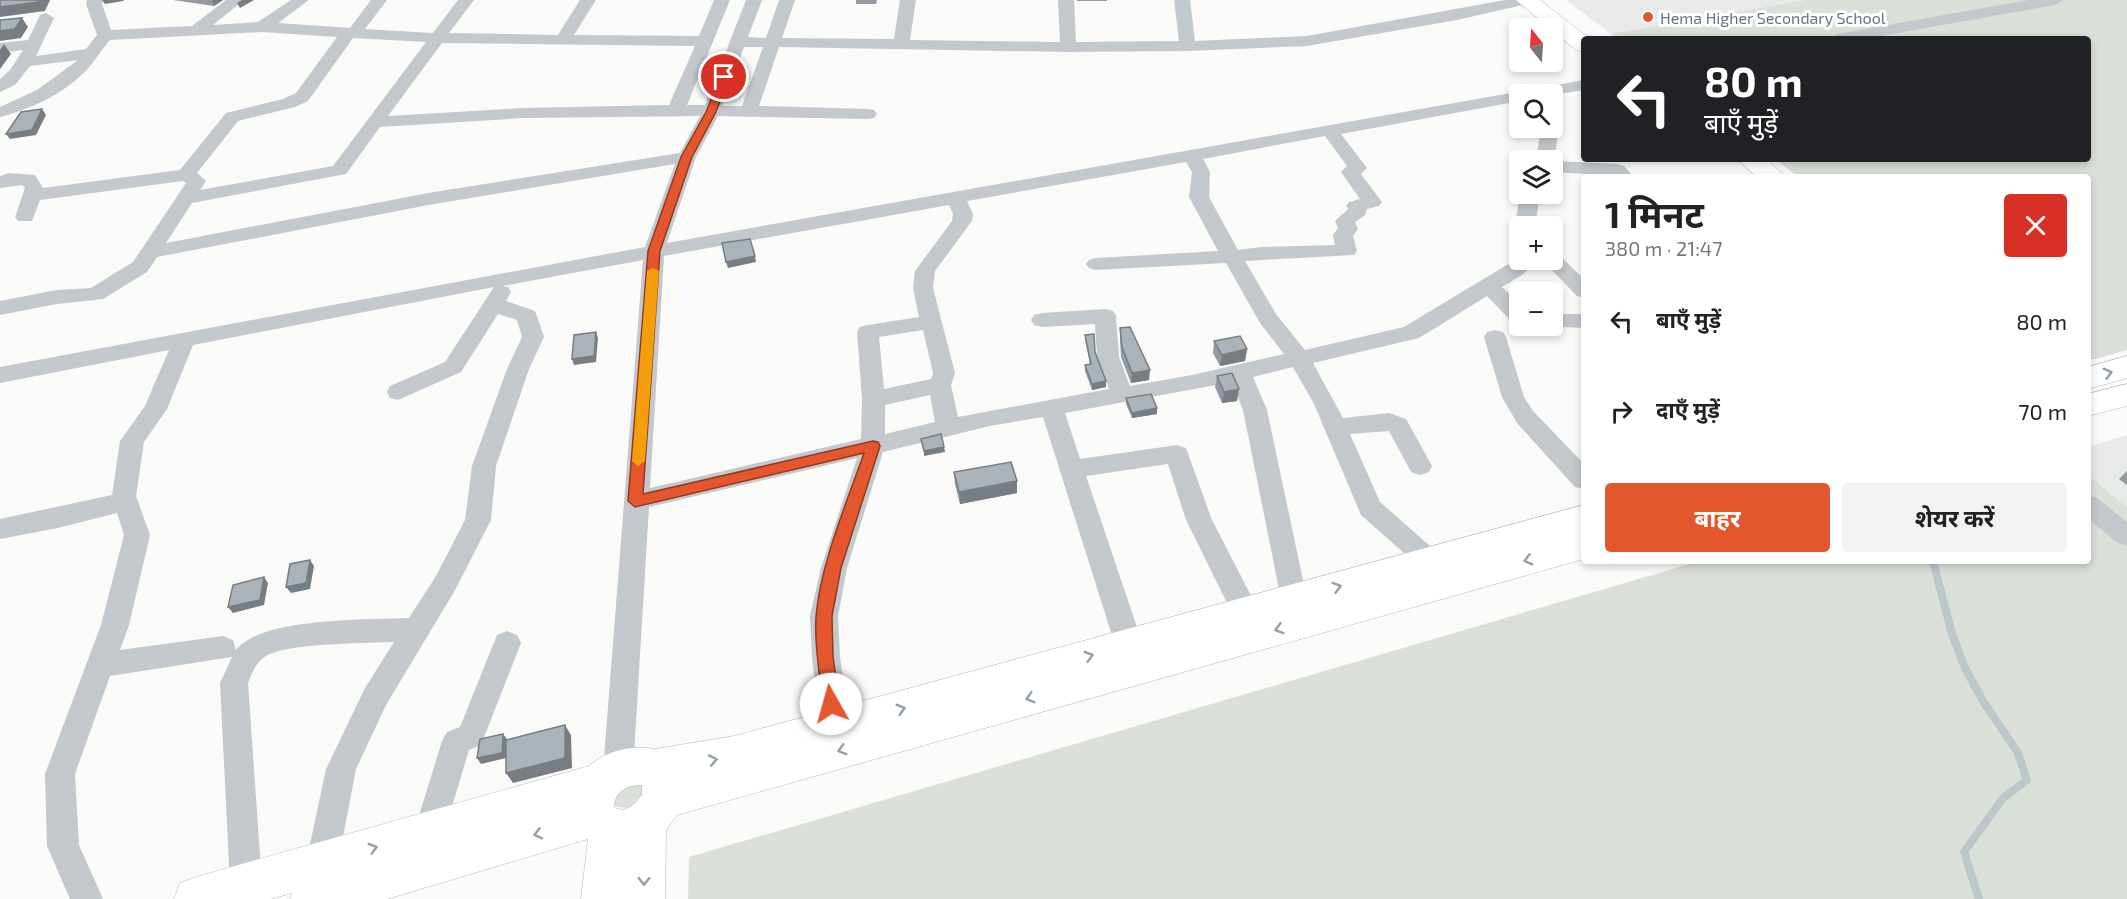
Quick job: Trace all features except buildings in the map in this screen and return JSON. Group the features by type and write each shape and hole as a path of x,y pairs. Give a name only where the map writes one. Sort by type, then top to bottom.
{"main road":[{"path":"1527,0 1581,43"},
{"path":"1544,0 1591,36"},
{"path":"1732,162 1746,174"},
{"path":"1754,162 1769,174"},
{"path":"2091,377 2127,367"},
{"path":"2091,404 2127,395"},
{"path":"317,881 430,832 627,798 734,755 1581,519"},
{"path":"196,899 246,885 317,881 1581,546"},
{"path":"603,899 627,798"},
{"path":"627,798 643,899"}],"street":[{"path":"95,0 94,4 105,34"},
{"path":"195,31 236,0"},
{"path":"272,28 301,0"},
{"path":"186,175 232,117 289,103 302,97 379,0"},
{"path":"184,199 339,170 466,0"},
{"path":"563,40 588,0"},
{"path":"675,110 722,0"},
{"path":"627,798 635,501 654,251 687,157 711,112 754,0"},
{"path":"748,113 788,0"},
{"path":"902,44 909,0"},
{"path":"1066,0 1068,47"},
{"path":"1182,0 1188,46"},
{"path":"1441,0 1457,15"},
{"path":"738,42 1068,47 1188,46 1307,41 1457,15 1527,0"},
{"path":"1854,36 2055,0"},
{"path":"0,87 9,82 26,62 32,44 46,18 23,21"},
{"path":"105,34 272,28 437,38 706,41"},
{"path":"0,112 10,111 54,87 82,64 105,34"},
{"path":"0,48 32,44"},
{"path":"26,62 91,53"},
{"path":"1563,89 1581,86"},
{"path":"0,375 654,251 1509,99"},
{"path":"375,122 524,113 675,110 868,114"},
{"path":"1096,264 1231,257 1261,253 1347,251 1343,235 1348,229 1346,220 1358,211 1356,206 1372,202 1351,172 1358,168 1330,131"},
{"path":"1192,155 1201,172 1199,197 1231,257 1268,318 1299,358 1326,404 1370,508 1430,561"},
{"path":"150,252 434,198 687,157"},
{"path":"1563,167 1617,170 1622,174"},
{"path":"0,308 57,297 96,294 140,267 197,181 186,175 32,195"},
{"path":"0,182 9,179 28,179 34,188 25,217"},
{"path":"948,428 940,385 944,373 923,288 925,271 962,221 963,214 956,197"},
{"path":"635,501 948,428 1240,373 1411,333 1513,270"},
{"path":"1563,270 1581,288"},
{"path":"398,392 453,367 494,305 507,279"},
{"path":"1488,286 1509,306"},
{"path":"317,881 341,769 375,697 445,584 478,520 484,466 518,369 533,337 527,316 494,305"},
{"path":"1042,320 1105,316 1108,357 1122,395"},
{"path":"1563,321 1581,321"},
{"path":"834,727 825,657 824,616 834,568 873,446 874,399 868,332 930,322"},
{"path":"1495,337 1513,397 1525,417 1581,477"},
{"path":"87,899 63,846 60,774 115,625 136,536 124,496 132,441 155,410 184,340"},
{"path":"1240,373 1255,410 1294,599"},
{"path":"874,399 940,385"},
{"path":"1051,407 1129,645"},
{"path":"1336,427 1389,421 1394,423 1398,425 1420,466"},
{"path":"1070,470 1177,454 1210,546 1246,613"},
{"path":"0,529 58,518 125,501"},
{"path":"2091,507 2127,536"},
{"path":"246,885 234,683 243,662 256,648 279,638 417,629"},
{"path":"430,832 457,741 471,736 507,644"},
{"path":"100,665 223,648"}],"shaded area":[{"name":"Hema Higher Secondary School","path":"1566,0 1805,0 1611,34"},
{"path":"1805,0 2127,0 2127,350 2091,359 2091,174 1795,174 1779,162 2091,162 2091,36 1613,36 1611,34"},
{"path":"2127,435 2127,507 2091,477 2091,446"},
{"path":"2091,477 2127,507 2127,899 688,899 689,857 1690,564 2091,564"},
{"path":"643,784 645,795 630,808 617,807 613,803 616,786"}],"waterway":[{"path":"1934,564 1952,634 1965,668 1983,701 2018,753 2027,780 2003,798 1964,852 1979,899"}],"slow traffic":[{"path":"638,461 653,271"}],"place":[{"name":"Hema Higher Secondary School","path":"1648,17"}],"route":[{"path":"724,77 711,112 687,157 654,251 635,501 873,446 834,568 824,616 825,657 831,704"}]}
